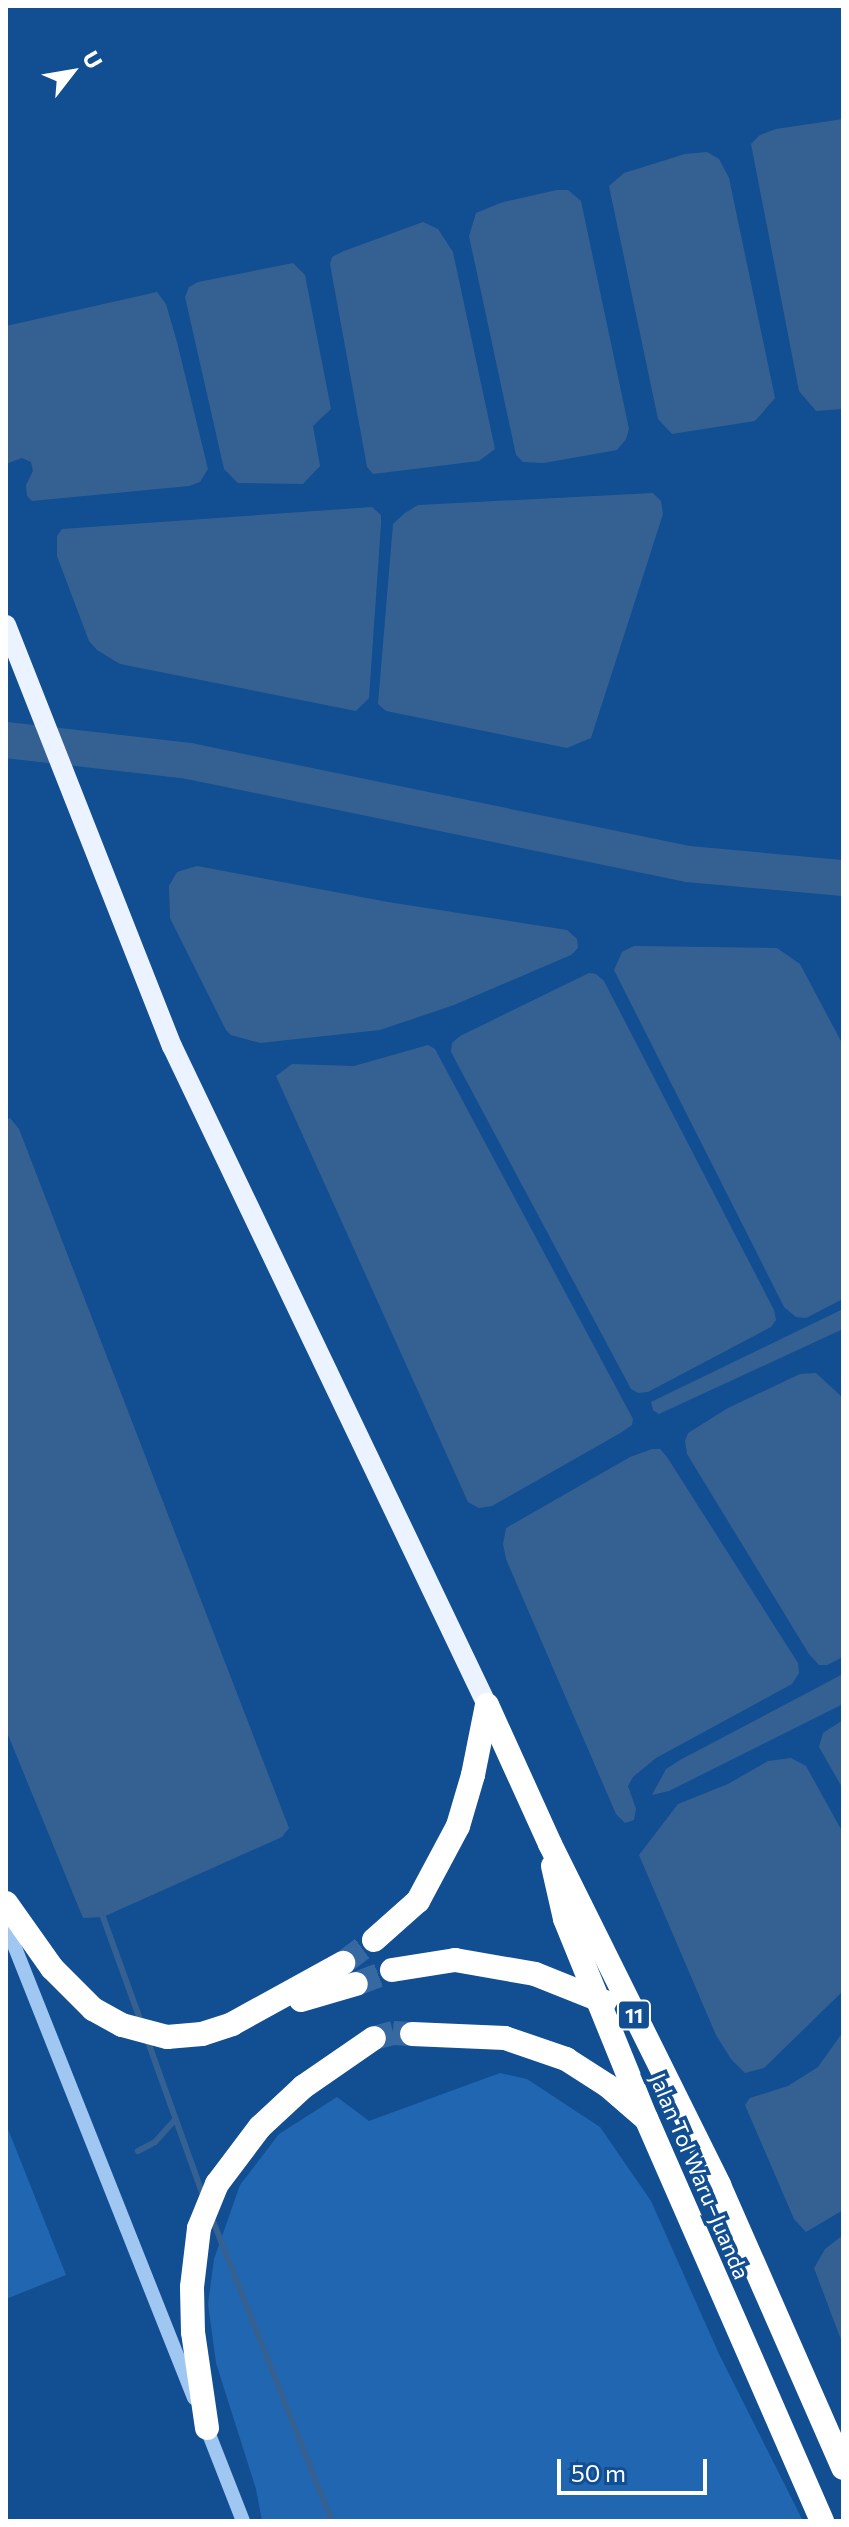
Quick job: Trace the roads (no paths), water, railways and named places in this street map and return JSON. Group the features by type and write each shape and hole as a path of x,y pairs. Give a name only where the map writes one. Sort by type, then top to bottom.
{"highway":[{"name":"Jalan Tol Waru–Juanda","path":"487,1705 550,1844 719,2185 843,2468"},
{"path":"374,1940 418,1901 458,1826 473,1775 487,1705"},
{"name":"Jalan Tol Waru–Juanda","path":"550,1844 565,1919 646,2118 822,2521"},
{"path":"6,1903 52,1968 93,2009 122,2025 167,2037 202,2034 349,1974"},
{"path":"392,1970 455,1960 535,1974 599,1998 639,2026"},
{"path":"412,2034 505,2038 566,2059 608,2086 646,2118"},
{"path":"207,2428 193,2332 192,2287 199,2228 217,2184 260,2127 292,2097 374,2038"}],"main road":[{"path":"6,625 172,1046 487,1705"}],"street":[{"path":"6,1925 243,2521"}],"waterway":[{"path":"6,740 189,761 688,864 843,878"},
{"path":"103,1917 142,2025"},
{"path":"147,2039 204,2198"},
{"path":"138,2151 155,2142 175,2120"},
{"path":"211,2216 332,2521"}],"tunnel":[{"path":"343,1963 374,1940"},
{"path":"356,1984 392,1970"},
{"path":"374,2038 393,2033 412,2034"}]}
